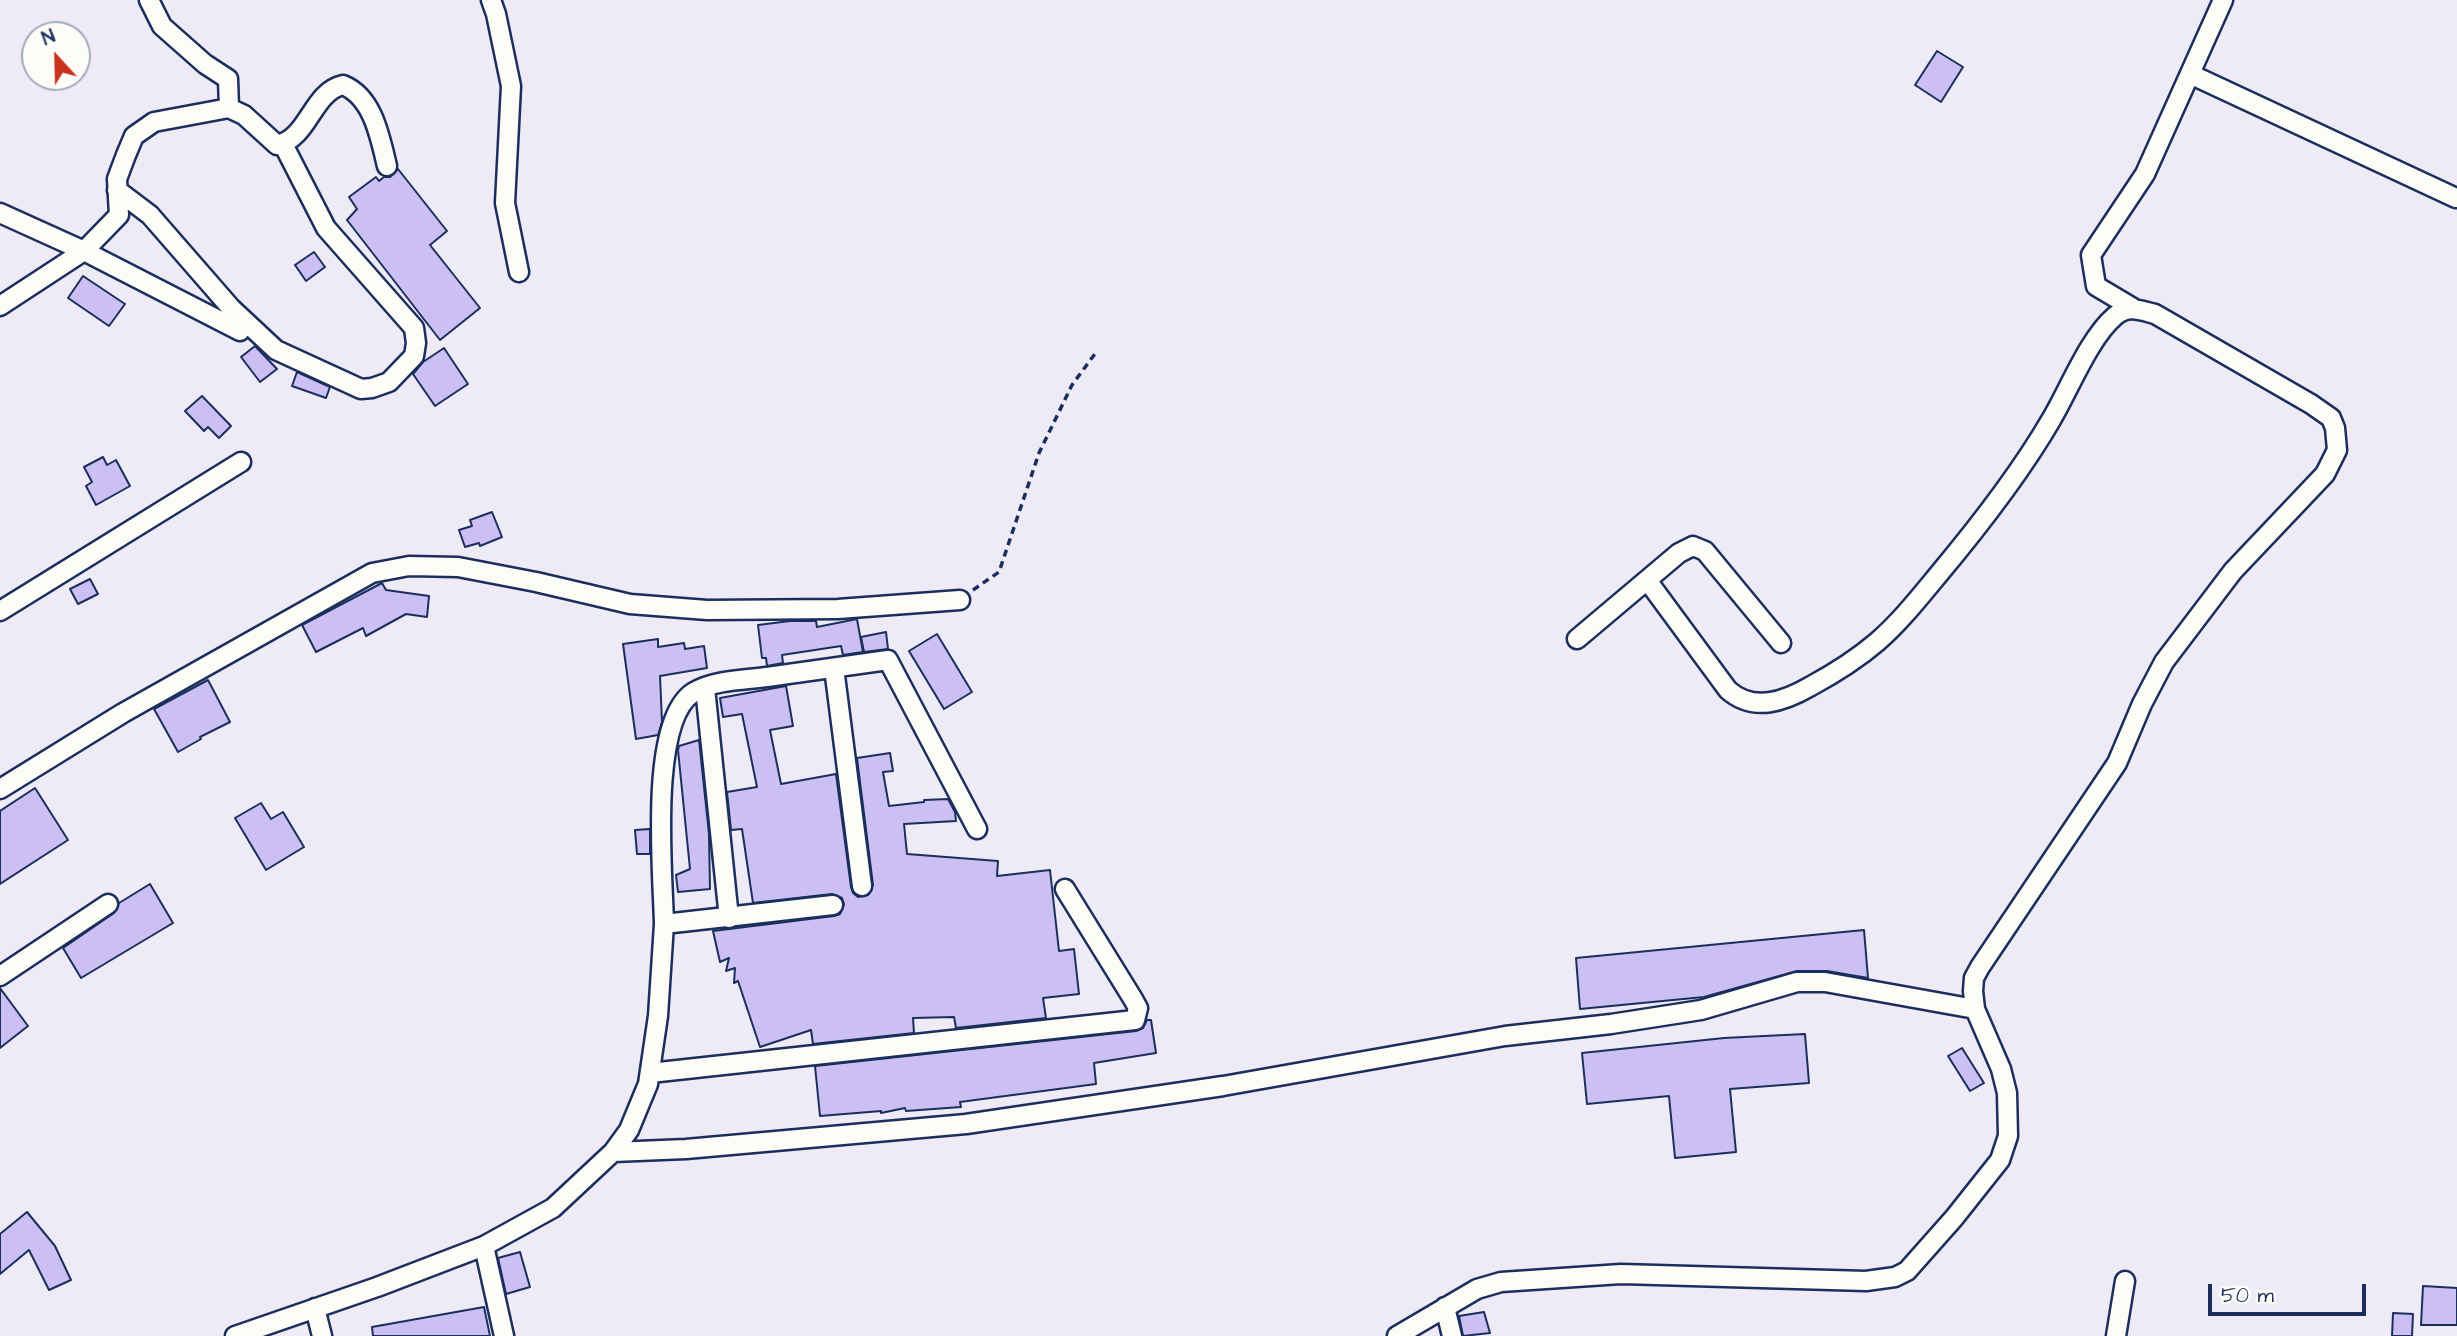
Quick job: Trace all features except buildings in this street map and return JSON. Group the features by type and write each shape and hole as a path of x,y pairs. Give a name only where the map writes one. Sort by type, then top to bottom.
{"street":[{"path":"149,0 162,26 205,64 228,79 229,108"},
{"path":"491,0 511,86 505,203 519,272"},
{"path":"1397,1336 1477,1289 1501,1282 1620,1274 1866,1281 1895,1277 1907,1271 2000,1160 2008,1136 2007,1093 2001,1069 1975,1009 1972,990 1974,978 2117,763 2142,704 2164,662 2234,571 2325,474 2337,450 2331,418 2319,409 2154,314 2133,308 2096,286 2091,255 2145,174 2223,0"},
{"path":"2190,74 2456,198"},
{"path":"0,306 84,251 119,215 117,179 134,136 154,122 229,108 244,115 277,145 283,144 292,138 326,92 343,85 355,90 364,99 387,166"},
{"path":"117,190 150,215 231,308 276,350 361,389 389,382 414,356 414,328 326,228 283,144"},
{"path":"0,213 84,251 240,331"},
{"path":"1647,580 1728,691 1737,698 1753,704 1769,703 1821,680 1849,664 1880,640 1907,612 1989,512 2050,422 2098,337 2121,311 2133,308"},
{"path":"0,611 241,462"},
{"path":"1577,639 1686,548 1699,547 1781,643"},
{"path":"0,789 123,713 372,573 409,566 458,566 630,604 707,610 838,609 960,600"},
{"path":"235,1336 484,1245 553,1208 613,1152 629,1130 648,1084 658,1016 664,924 662,773 666,743 683,702 695,691 722,683 888,660 977,829"},
{"path":"834,668 862,886"},
{"path":"705,688 729,918"},
{"path":"650,1073 1135,1020 1138,1009 1133,999 1065,889"},
{"path":"0,976 108,904"},
{"path":"664,924 833,905"},
{"path":"613,1152 686,1149 993,1120 1223,1086 1505,1036 1701,1010 1797,982 1825,982 1975,1009"},
{"path":"484,1245 504,1336"},
{"path":"2116,1336 2125,1281"},
{"path":"1445,1307 1452,1336"},
{"path":"315,1308 322,1336"}],"path":[{"path":"960,600 999,572 1039,453 1072,386 1097,351"}]}
